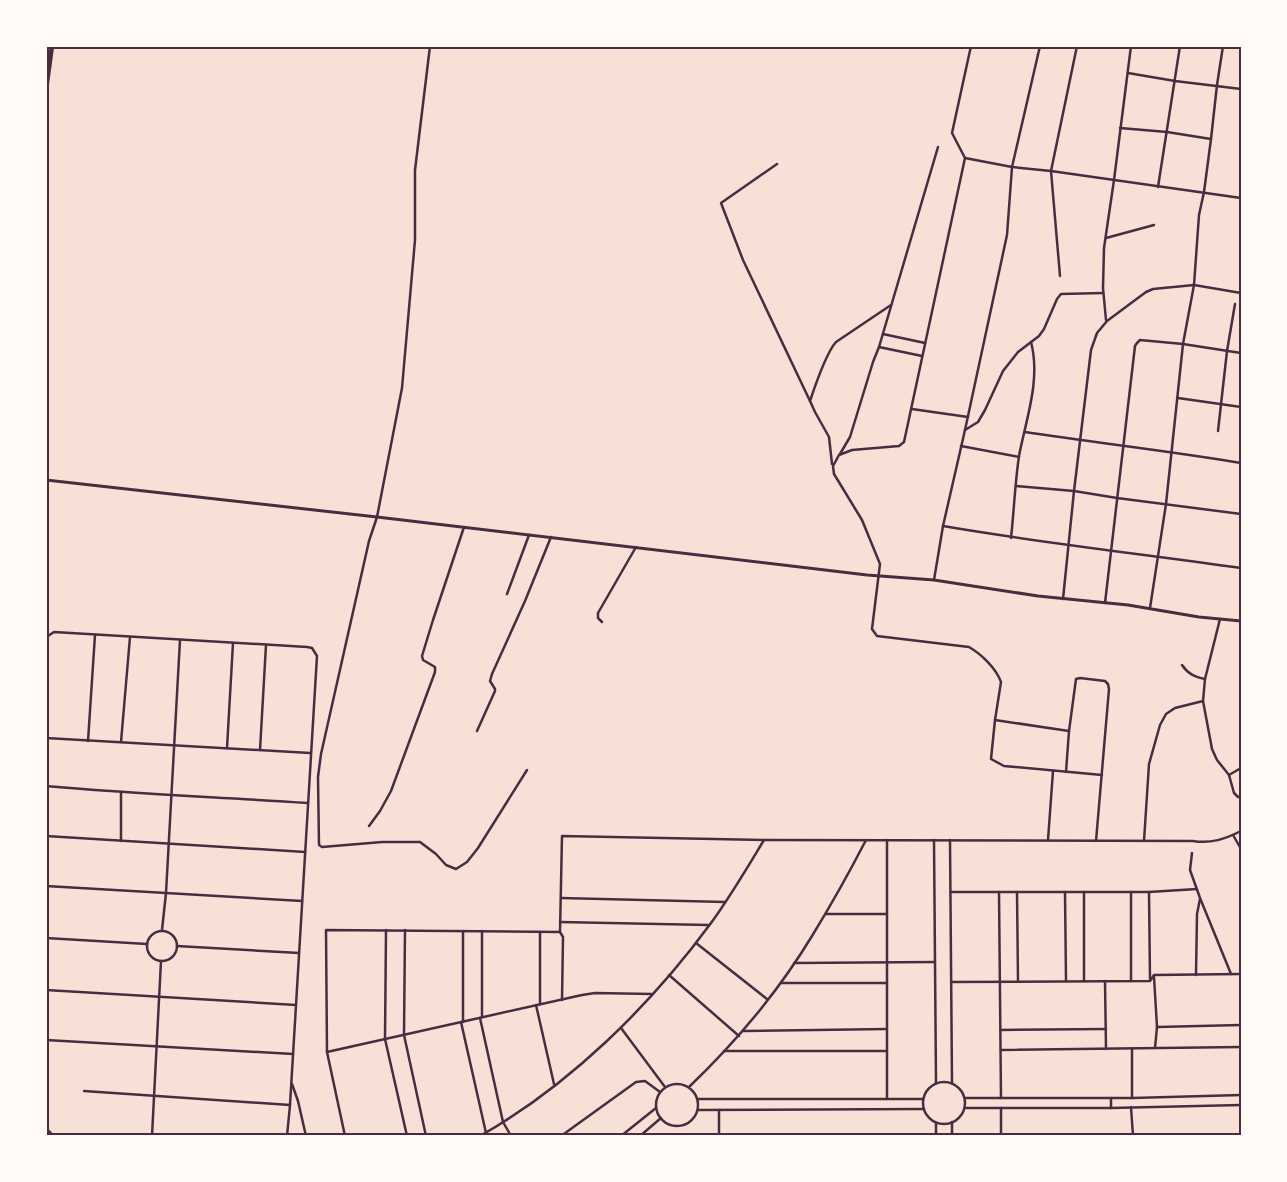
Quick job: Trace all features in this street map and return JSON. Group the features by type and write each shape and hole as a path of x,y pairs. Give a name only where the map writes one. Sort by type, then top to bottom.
{"highway":[{"path":"46,90 52,46"},
{"path":"46,1130 52,1136"}],"street":[{"path":"430,46 415,170 415,240 402,388 377,517 369,541 320,763 318,787 319,845 322,847 382,842 420,842 436,854 446,865 456,869 467,862 478,848 527,770"},
{"path":"839,455 852,450 899,446 904,442 965,158 952,133 971,46"},
{"path":"934,580 943,526 966,430 1007,235 1012,167 1040,46"},
{"path":"1060,276 1051,171 1077,46"},
{"path":"1106,320 1103,293 1104,256 1131,46"},
{"path":"1158,186 1180,46"},
{"path":"1150,608 1166,504 1183,344 1194,286 1199,215 1204,192 1216,85 1223,46"},
{"path":"1128,73 1241,89"},
{"path":"1120,128 1167,132 1211,140"},
{"path":"832,466 850,437 883,334 938,147"},
{"path":"965,158 1012,167 1241,198"},
{"path":"777,164 721,203 743,260 828,437 834,474 862,520 880,564 872,629 877,636 969,647 978,652 999,675 1001,682 991,759 1004,766 1102,775"},
{"path":"1106,238 1154,225"},
{"path":"1063,599 1074,491 1092,350 1098,333 1106,320 1153,289 1194,286 1241,293"},
{"path":"966,430 978,422 1003,371 1018,352 1039,336 1044,329 1061,294 1103,293"},
{"path":"1218,432 1227,351 1235,304"},
{"path":"810,401 832,345 891,305"},
{"path":"883,334 925,343"},
{"path":"1105,603 1137,342 1140,340 1183,344 1241,353"},
{"path":"1011,538 1019,457 1033,391 1033,348 1031,342"},
{"path":"879,347 922,356"},
{"path":"1178,398 1241,407"},
{"path":"912,409 968,417"},
{"path":"1025,432 1241,463"},
{"path":"961,446 1019,457"},
{"path":"46,480 879,576 934,580 1063,599 1150,608 1199,617 1241,621"},
{"path":"1016,486 1074,491 1241,514"},
{"path":"943,526 1011,538 1241,568"},
{"path":"369,826 380,811 391,790 435,672 435,667 423,660 422,656 464,527"},
{"path":"507,594 529,535"},
{"path":"477,732 495,691 490,682 492,674 551,537"},
{"path":"602,622 598,618 598,613 636,547"},
{"path":"1220,619 1205,679 1203,701 1212,750 1229,775 1234,793 1238,797 1241,796"},
{"path":"46,643 48,636 54,632 307,647 312,648 317,656 287,1136"},
{"path":"88,741 95,635"},
{"path":"121,743 130,637"},
{"path":"162,930 169,844 180,640"},
{"path":"227,748 233,643"},
{"path":"260,750 266,645"},
{"path":"1182,665 1190,674 1205,679"},
{"path":"1066,772 1076,678 1104,681 1108,684 1109,689 1096,841"},
{"path":"1144,841 1149,764 1160,725 1166,714 1175,708 1203,701"},
{"path":"995,720 1070,731"},
{"path":"46,738 310,753"},
{"path":"1229,775 1241,768"},
{"path":"1048,840 1053,771"},
{"path":"46,786 121,793 171,794 308,803"},
{"path":"121,793 121,841"},
{"path":"562,1000 563,937 560,932 560,898 562,836 764,840 1193,841 1203,843 1214,842 1241,831"},
{"path":"1233,835 1241,849"},
{"path":"46,836 305,852"},
{"path":"480,1136 518,1112 554,1085 621,1028 696,943 725,902 764,840"},
{"path":"689,1087 739,1036 780,983 811,938 866,840"},
{"path":"887,1098 888,840"},
{"path":"934,840 936,1083"},
{"path":"950,840 952,1083"},
{"path":"1192,853 1190,870 1231,974"},
{"path":"46,886 302,901"},
{"path":"951,892 1149,892 1197,889"},
{"path":"999,892 1001,1098"},
{"path":"1017,892 1018,981"},
{"path":"1065,892 1066,981"},
{"path":"1084,892 1084,981"},
{"path":"1131,892 1131,981"},
{"path":"1149,892 1150,981"},
{"path":"560,898 725,902"},
{"path":"1196,975 1197,914 1200,898"},
{"path":"825,914 887,914"},
{"path":"560,922 709,925"},
{"path":"162,930 171,933 177,941 177,951 171,958 161,961 150,956 146,944 153,933 162,930"},
{"path":"346,1136 327,1052 326,930 560,932"},
{"path":"386,930 385,1039 407,1136"},
{"path":"404,930 404,1035 426,1136"},
{"path":"463,931 462,1022 486,1133"},
{"path":"482,931 481,1018 503,1122 511,1136"},
{"path":"540,932 538,1005 554,1085"},
{"path":"46,938 146,944"},
{"path":"696,943 768,999"},
{"path":"177,946 299,953"},
{"path":"152,1136 161,961"},
{"path":"794,962 935,962"},
{"path":"1154,975 1241,974"},
{"path":"669,975 739,1036"},
{"path":"1150,981 1154,975"},
{"path":"1154,975 1157,1027 1155,1048"},
{"path":"1105,981 1106,1049"},
{"path":"952,982 1150,981"},
{"path":"780,983 887,983"},
{"path":"46,990 296,1005"},
{"path":"327,1052 595,993 652,994"},
{"path":"1157,1027 1241,1025"},
{"path":"621,1028 665,1087"},
{"path":"1000,1030 1106,1028"},
{"path":"743,1031 887,1029"},
{"path":"46,1040 293,1054"},
{"path":"1000,1050 1241,1048"},
{"path":"1132,1049 1132,1098"},
{"path":"724,1051 887,1051"},
{"path":"292,1077 306,1136"},
{"path":"562,1136 636,1082 645,1081 660,1092"},
{"path":"936,1083 952,1083 961,1089 965,1098 965,1108 961,1116 952,1122 945,1124 936,1123 927,1116 923,1099 927,1090 936,1083"},
{"path":"671,1084 684,1084 689,1087 698,1098 698,1110 693,1120 684,1125 671,1125 661,1118 656,1108 656,1101 660,1092 671,1084"},
{"path":"84,1091 290,1105"},
{"path":"965,1098 1132,1098 1241,1095"},
{"path":"698,1098 923,1099"},
{"path":"1110,1108 1111,1098"},
{"path":"965,1108 1110,1108 1241,1105"},
{"path":"1132,1107 1132,1136"},
{"path":"622,1136 656,1108"},
{"path":"1000,1108 1001,1136"},
{"path":"698,1110 924,1109"},
{"path":"719,1110 719,1136"},
{"path":"640,1136 661,1118"},
{"path":"952,1122 952,1136"},
{"path":"936,1123 936,1136"}]}
